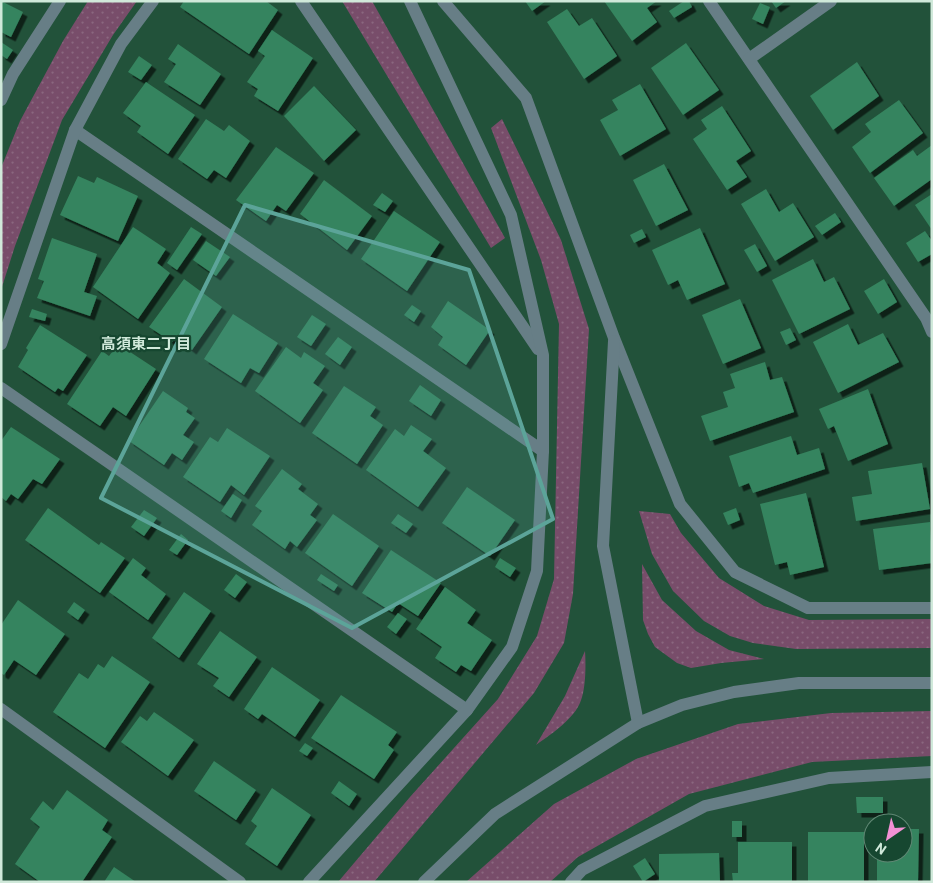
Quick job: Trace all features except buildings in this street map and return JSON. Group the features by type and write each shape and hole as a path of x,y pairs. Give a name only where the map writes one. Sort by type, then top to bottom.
{"street":[{"path":"1,100 13,74 60,1"},
{"path":"1,344 75,130 121,44 153,1"},
{"path":"301,1 543,355"},
{"path":"309,882 467,710 512,647 537,571 542,451 543,355 511,215 410,1"},
{"path":"443,1 526,98 614,338 680,504 735,572 808,608 932,608"},
{"path":"709,1 926,318 932,332"},
{"path":"749,59 831,1"},
{"path":"75,130 542,451"},
{"path":"614,338 604,546 638,723"},
{"path":"1,388 467,710"},
{"path":"424,882 495,814 638,723 682,705 734,692 799,683 932,683"},
{"path":"1,709 240,882"},
{"path":"571,882 582,870 705,806 829,778 932,772"}],"highlighted area":[{"path":"245,205 469,270 553,519 352,628 101,498"}],"shaded area":[{"path":"88,1 137,1 113,35 62,120 15,246 1,290 1,168 20,121 63,41"},
{"path":"342,1 372,1 505,238 491,248"},
{"path":"502,119 561,240 589,329 573,594 564,643 534,693 374,882 338,882 410,797 498,699 537,636 554,579 559,324 541,260 491,128"},
{"path":"639,511 670,514 681,533 719,578 764,606 809,620 932,619 932,648 796,649 753,643 730,636 704,621 673,591 652,554"},
{"path":"642,564 662,600 696,631 729,650 764,659 691,668 677,663 655,647 643,620"},
{"path":"585,651 584,686 579,705 566,722 536,745 565,696"},
{"path":"932,711 932,756 812,762 689,794 578,857 550,882 466,882 554,804 636,759 738,724 831,713"}],"district":[{"name":"高須東二丁目","path":"146,343"}]}
